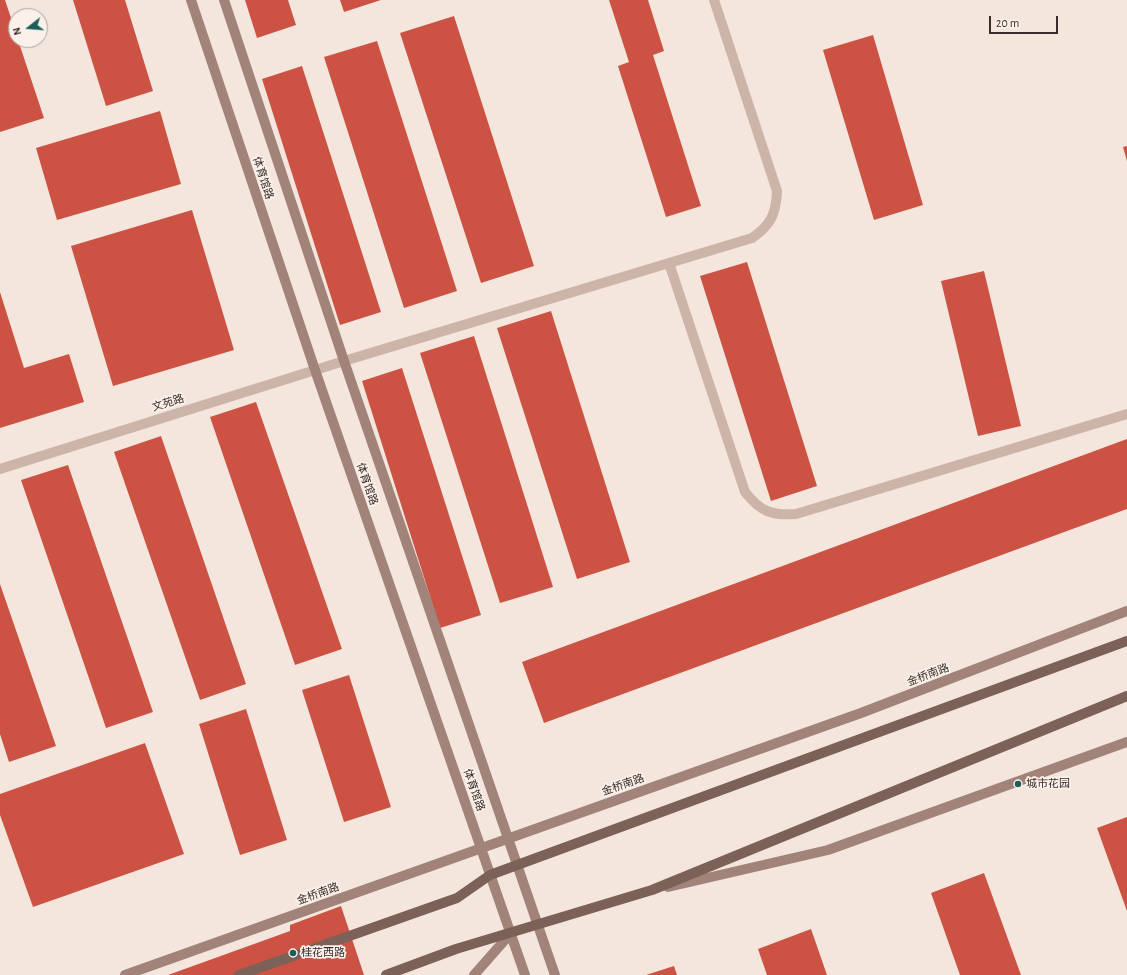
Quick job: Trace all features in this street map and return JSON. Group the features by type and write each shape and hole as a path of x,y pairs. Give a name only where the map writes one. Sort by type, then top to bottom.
{"main road":[{"name":"体育馆路","path":"191,0 315,370 525,975"},
{"name":"体育馆路","path":"224,0 344,360 555,975"},
{"name":"金桥南路","path":"125,975 861,713 1127,611"},
{"path":"240,975 457,898 490,875 1127,641"},
{"path":"652,890 1127,696"},
{"path":"386,975 456,949 652,890 828,850 1127,742"},
{"path":"474,975 511,933"}],"street":[{"name":"文苑路","path":"0,469 344,360 752,238 763,230 772,219 776,205 777,191 714,0"},
{"path":"669,263 745,492 754,504 766,512 781,515 796,514 1127,414"}],"building":[{"path":"0,0 5,0 8,9 8,48 21,48 44,118 0,132"},
{"path":"73,0 125,0 153,91 106,106"},
{"path":"245,0 288,0 296,25 257,38"},
{"path":"340,0 381,0 344,12"},
{"path":"609,0 648,0 664,51 653,55 701,206 666,217 618,66 629,62"},
{"path":"454,16 534,266 481,283 400,33"},
{"path":"873,35 923,205 874,220 823,50"},
{"path":"377,41 457,291 404,308 324,57"},
{"path":"302,66 381,312 340,325 262,79"},
{"path":"160,111 181,184 57,220 36,148"},
{"path":"1127,146 1127,161 1123,147"},
{"path":"192,210 234,350 113,386 71,246"},
{"path":"747,262 817,486 771,501 700,276"},
{"path":"984,271 1021,426 978,436 941,281"},
{"path":"0,292 24,368 69,354 84,402 0,428"},
{"path":"551,311 630,562 577,579 497,328"},
{"path":"474,336 553,587 500,603 420,353"},
{"path":"402,368 481,615 440,628 362,381"},
{"path":"256,402 342,649 295,665 210,417"},
{"path":"161,436 246,684 200,700 114,452"},
{"path":"1127,439 1127,509 544,723 522,662"},
{"path":"68,465 153,712 106,728 21,480"},
{"path":"0,584 56,746 9,762 0,734"},
{"path":"349,675 391,807 344,822 302,690"},
{"path":"246,709 287,840 240,855 199,724"},
{"path":"145,743 184,854 33,907 0,815 0,794"},
{"path":"1127,817 1127,911 1097,828"},
{"path":"984,873 1021,975 960,975 931,893"},
{"name":"桂花西路","path":"341,906 364,975 168,975 290,931 290,925"},
{"path":"811,929 827,975 767,975 758,949"},
{"path":"674,966 677,975 646,975"}],"place":[{"name":"城市花园","path":"1018,784"},
{"name":"桂花西路","path":"293,953"}]}
